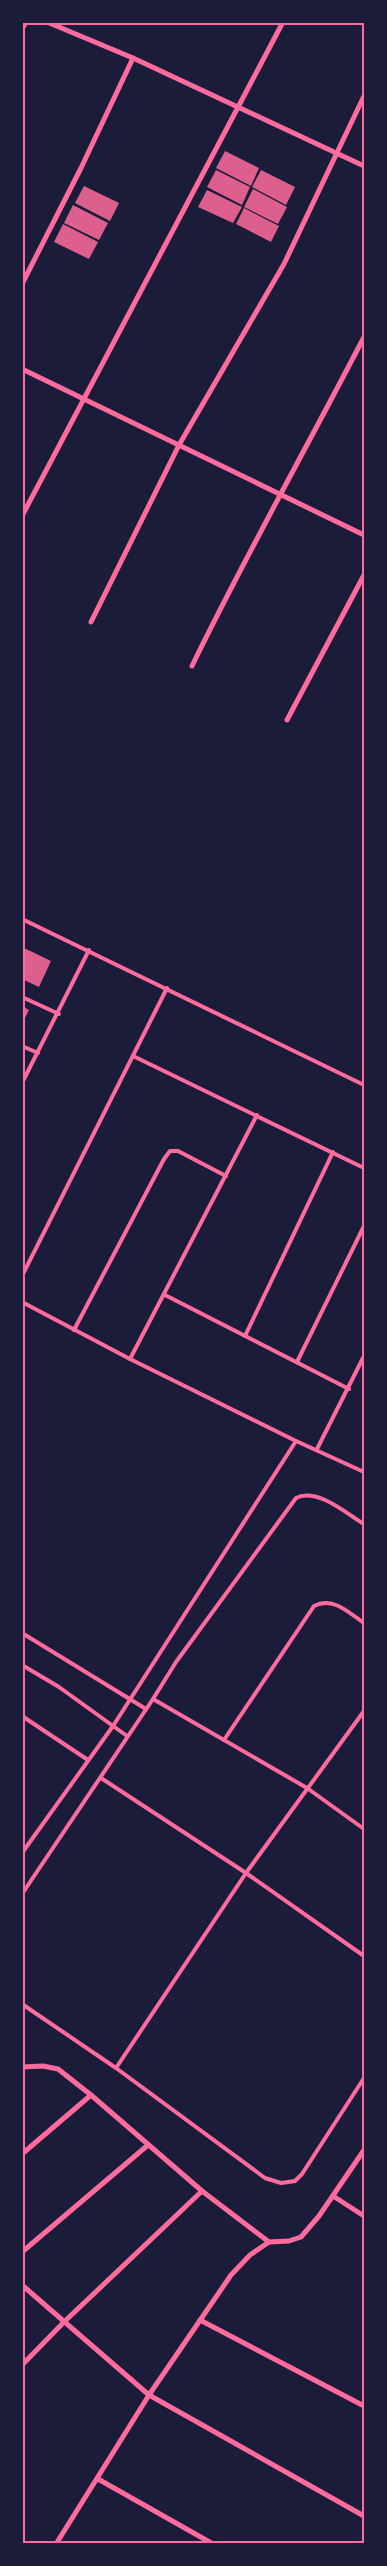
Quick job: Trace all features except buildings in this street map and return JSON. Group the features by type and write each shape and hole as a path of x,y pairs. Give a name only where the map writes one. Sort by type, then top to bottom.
{"street":[{"path":"22,29 26,22"},
{"path":"47,22 133,58 364,166"},
{"path":"22,516 283,22"},
{"path":"22,284 82,168 133,58"},
{"path":"91,622 179,445 284,264 364,96"},
{"path":"192,666 227,594 282,496 364,337"},
{"path":"22,369 364,535"},
{"path":"287,720 364,575"},
{"path":"22,2067 43,2066 58,2069 202,2191 269,2242"},
{"path":"22,2154 91,2095"},
{"path":"22,2252 148,2145"},
{"path":"56,2544 98,2479 148,2395 231,2274 250,2254 269,2242 289,2241 301,2237 364,2150"},
{"path":"22,2366 64,2322 202,2191"},
{"path":"332,2196 364,2216"},
{"path":"22,2285 148,2395 364,2516"},
{"path":"200,2320 364,2406"},
{"path":"98,2479 213,2544"}],"lane":[{"path":"22,919 364,1085"},
{"path":"22,1083 59,1014 89,950"},
{"path":"22,1276 167,988"},
{"path":"22,996 59,1014"},
{"path":"22,1046 38,1053"},
{"path":"133,1056 364,1168"},
{"path":"130,1359 257,1115"},
{"path":"74,1330 164,1158 170,1151 178,1151 226,1176"},
{"path":"245,1336 332,1152"},
{"path":"297,1362 364,1226"},
{"path":"164,1295 349,1389"},
{"path":"22,1302 130,1359 296,1441 318,1449 364,1472"},
{"path":"318,1449 364,1356"},
{"path":"22,1853 113,1726 296,1441"},
{"path":"22,1894 101,1778 176,1662 296,1498 303,1495 315,1496 364,1524"},
{"path":"224,1740 314,1606 320,1603 331,1602 364,1623"},
{"path":"22,1633 146,1709"},
{"path":"22,1665 59,1687 127,1736"},
{"path":"153,1699 307,1788 364,1828"},
{"path":"116,2068 246,1873 364,1711"},
{"path":"22,1716 88,1760"},
{"path":"101,1778 246,1873 364,1956"},
{"path":"22,2004 116,2068 265,2178 281,2183 295,2181 302,2174 364,2078"}]}
